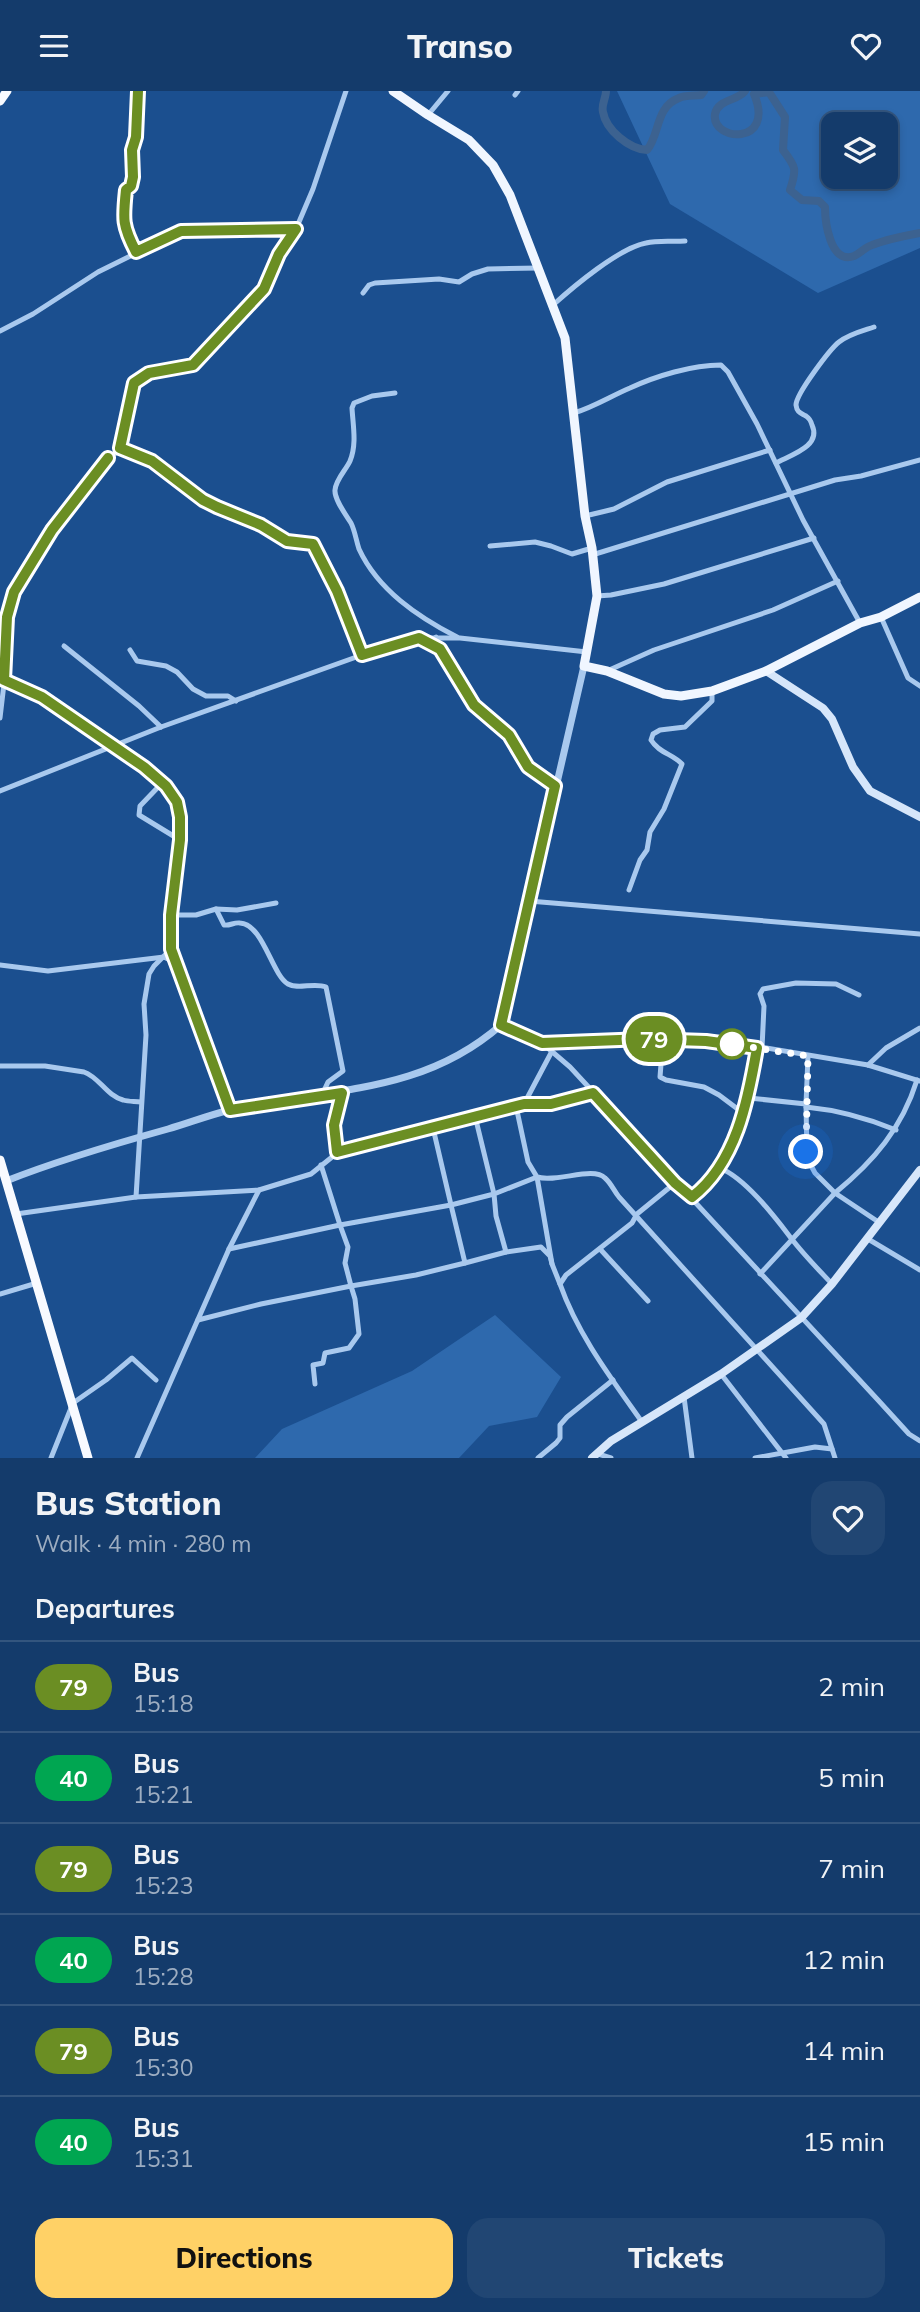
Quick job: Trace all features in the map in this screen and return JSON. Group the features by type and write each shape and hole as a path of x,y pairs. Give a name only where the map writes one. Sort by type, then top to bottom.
{"highway":[{"path":"0,101 7,91"},
{"path":"0,1160 3,1182 16,1214 89,1458"}],"main road":[{"path":"393,91 469,140 493,165 510,195 565,338 597,596 584,666 607,671 664,694 681,696 712,691 766,670 860,623 881,617 920,597"},
{"path":"766,670 823,708 832,719 853,767 870,791 920,817"},
{"path":"594,1455 721,1374 801,1318 832,1284 920,1170"}],"street":[{"path":"136,252 126,232 124,217 126,190 131,186 133,177 132,150 136,137 138,91"},
{"path":"0,718 7,617 14,592 52,530 83,488 120,448 134,383 149,373 193,365 264,289 279,254 296,229 313,189 346,91"},
{"path":"428,115 448,91"},
{"path":"0,331 98,272 181,231 296,229"},
{"path":"553,305 578,283 629,249 645,243 685,241"},
{"path":"363,293 374,283 439,279 459,282 488,269 539,268"},
{"path":"776,463 810,445 814,437 814,429 809,419 801,415 797,408 796,403 802,390 838,343 850,335 874,327"},
{"path":"574,413 632,387 703,365 721,365 741,395 790,495 860,623"},
{"path":"395,393 372,396 354,403 352,408 355,441 351,460 336,485 335,495 353,529 360,550 380,582 425,620 460,638"},
{"path":"120,448 152,461 203,500 217,507 261,525 287,541 313,544 337,591 362,655"},
{"path":"585,516 614,509 667,482 769,450"},
{"path":"490,546 535,542 572,554 592,552 835,480 920,460"},
{"path":"597,596 664,584 814,538"},
{"path":"607,671 654,650 773,610 838,581"},
{"path":"881,617 908,678 920,686"},
{"path":"0,791 161,727 362,655 419,638 460,638 587,652"},
{"path":"419,638 440,649"},
{"path":"436,638 474,705 509,735 528,767 555,786"},
{"path":"64,646 161,727"},
{"path":"130,650 137,661 170,668 193,689 206,696 228,696 236,701"},
{"path":"3,1182 59,1161 230,1110 342,1093 435,1068 459,1055 501,1025 584,666"},
{"path":"4,680 42,697 114,747 163,782 177,802 180,840 171,915 171,949 230,1110"},
{"path":"629,890 640,860 647,850 650,832 664,809 682,764 656,748 651,740 653,734 660,730 685,727 712,701 712,691"},
{"path":"163,782 141,806 139,815 180,840"},
{"path":"528,901 920,934"},
{"path":"171,915 197,915 216,909 237,910 276,903"},
{"path":"216,909 224,925 242,922 251,928 269,952 284,981 290,986 318,983 326,986 343,1071 328,1082 323,1095"},
{"path":"149,974 171,949"},
{"path":"0,965 48,971 164,957 174,962"},
{"path":"136,1196 146,1035 144,1004 150,959"},
{"path":"692,1197 720,1168 749,1098 760,1048 764,1006 760,994 763,989 796,983 836,984 859,995"},
{"path":"501,1025 542,1043 570,1067 675,1183 692,1197 760,1275 909,1434 920,1441"},
{"path":"869,1065 886,1048 920,1028"},
{"path":"542,1043 663,1039 742,1044 869,1065 918,1080 896,1130 885,1144 835,1193 760,1275"},
{"path":"663,1039 660,1077 704,1087 743,1113"},
{"path":"524,1104 551,1053"},
{"path":"808,1056 807,1159 815,1173 835,1193 880,1223"},
{"path":"0,1066 45,1066 84,1072 90,1074 114,1097 141,1102"},
{"path":"337,1152 334,1125 342,1093"},
{"path":"16,1214 136,1196 259,1190 311,1174 337,1152 352,1146 524,1104 551,1104 593,1093"},
{"path":"749,1098 827,1109 874,1121 896,1130"},
{"path":"516,1106 528,1162 537,1177 552,1264"},
{"path":"475,1116 506,1252"},
{"path":"433,1128 465,1263"},
{"path":"315,1384 313,1365 323,1363 325,1353 349,1348 359,1334 355,1299 345,1263 348,1247 321,1165"},
{"path":"720,1168 740,1182 781,1224 832,1284"},
{"path":"229,1249 451,1205 494,1194 537,1177 548,1180 588,1173 599,1174 607,1179 613,1189 824,1424 835,1458"},
{"path":"559,1284 566,1275 632,1223 637,1215 675,1183"},
{"path":"137,1458 229,1249 259,1190"},
{"path":"868,1239 920,1270"},
{"path":"198,1321 261,1304 396,1280 506,1252 541,1247 550,1256 576,1321 642,1422"},
{"path":"600,1249 648,1301"},
{"path":"0,1294 37,1283"},
{"path":"51,1458 73,1403 132,1358 156,1380"},
{"path":"721,1374 785,1456"},
{"path":"538,1458 556,1443 560,1425 567,1417 613,1380"},
{"path":"684,1397 692,1458"},
{"path":"755,1458 785,1456 815,1447 832,1449"},
{"path":"594,1455 611,1458"}],"shaded area":[{"path":"617,91 920,91 920,248 818,293 670,204"},
{"path":"495,1315 561,1377 537,1417 489,1426 459,1458 255,1458 282,1429 412,1371"}],"waterway":[{"path":"606,91 603,109 605,119 613,132 633,146 647,150 662,114 671,102 681,97 701,95 704,91"},
{"path":"745,91 720,105 715,114 716,123 731,134 750,131 757,123 758,111 754,94 769,92 785,117 783,150 793,165 794,173 790,190 802,200 819,201 825,207 830,240 839,254 854,256 878,243 920,233"}],"bus line":[{"name":"79","path":"108,458 52,530 14,592 7,617 4,680 42,697 152,772 177,802 180,840 171,915 171,949 230,1110 342,1093 334,1125 337,1152 524,1104 551,1104 593,1093 675,1183 692,1197 720,1168 732,1142 749,1098 757,1048 706,1041 645,1039 542,1043 501,1025 555,786 528,767 509,735 470,701 440,649 419,638 362,655 337,591 313,544 287,541 261,525 217,507 203,500 152,461 120,448 134,383 149,373 193,365 264,289 279,254 296,229 181,231 136,252 126,232 124,217 126,190 131,186 133,177 132,150 136,137 138,91"}],"route":[{"path":"732,1044 724,1043 808,1056 806,1152"}]}
